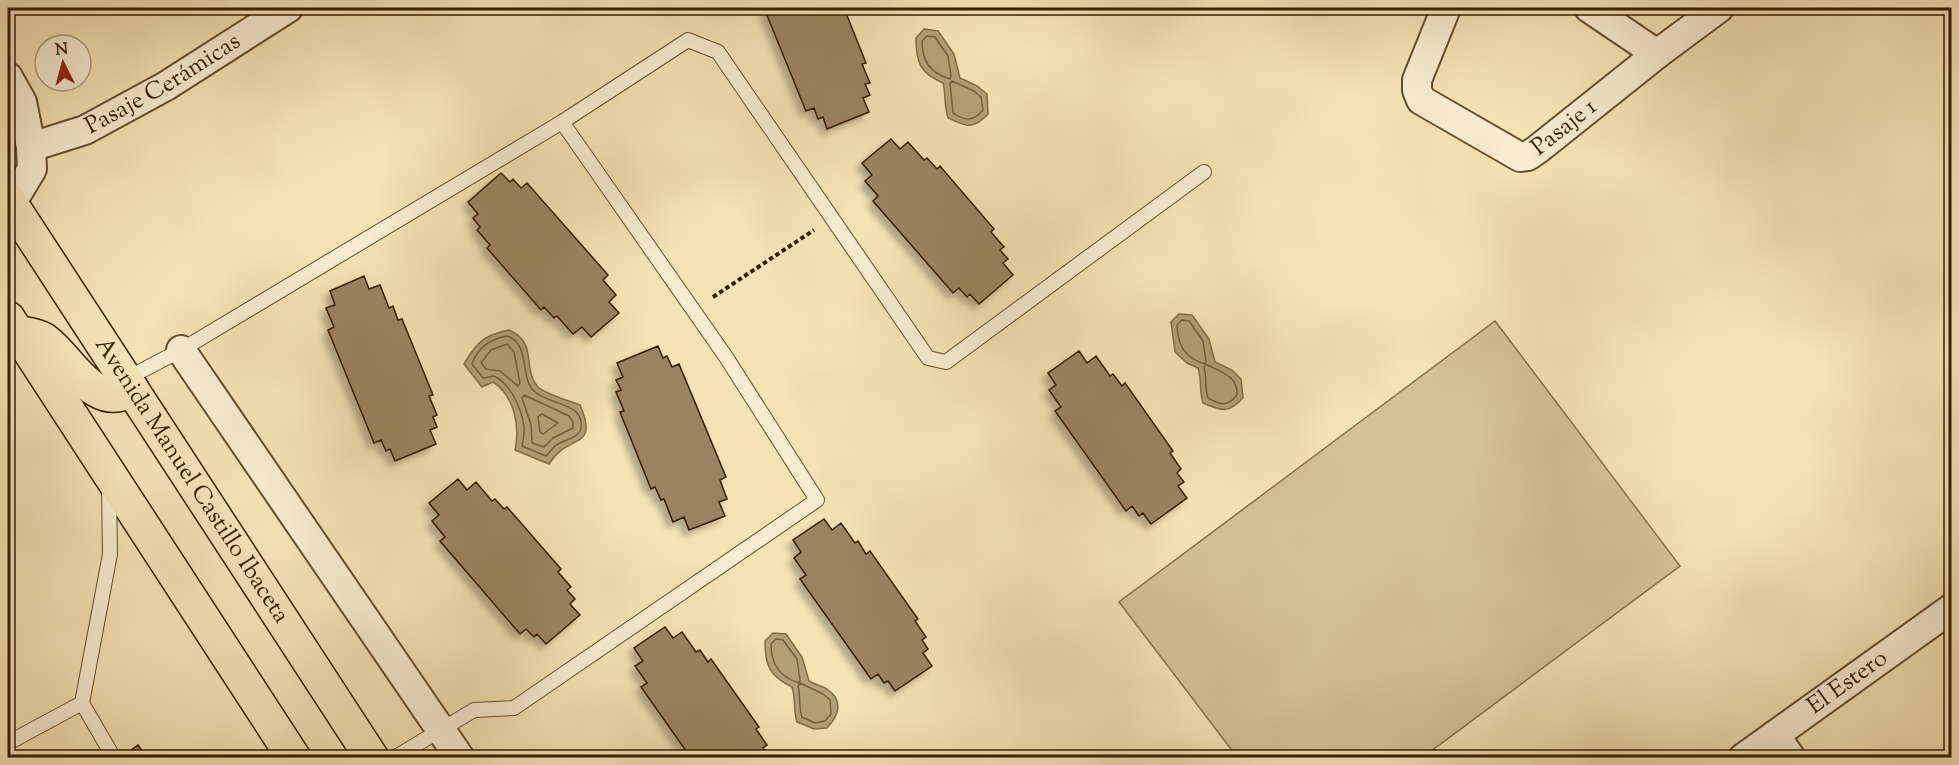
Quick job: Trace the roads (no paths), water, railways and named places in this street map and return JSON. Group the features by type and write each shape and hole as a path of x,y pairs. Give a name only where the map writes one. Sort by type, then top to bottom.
{"highway":[{"name":"Avenida Manuel Castillo Ibaceta","path":"9,201 372,758"},
{"path":"11,325 42,338 93,390 113,396 123,395 129,384"},
{"path":"11,325 294,758"}],"street":[{"name":"Pasaje Cerámicas","path":"31,147 95,125 166,86 288,8"},
{"name":"Pasaje 1","path":"1446,8 1417,80 1417,90 1421,100 1520,157 1528,156 1538,149 1657,54 1719,8"},
{"path":"1589,8 1657,54"},
{"name":"Avenida Manuel Castillo Ibaceta","path":"8,77 22,102 31,147 32,169 9,201"},
{"path":"181,350 460,758"},
{"name":"El Estero","path":"1743,758 1783,746 1952,608"}],"lane":[{"path":"129,384 181,350 562,122 688,40 718,52 928,358 946,362 1204,172"},
{"path":"394,758 474,710 514,708 817,500 726,357 562,122"},
{"path":"109,474 110,554 82,703 114,758"},
{"path":"8,743 82,703"}],"water":[{"path":"924,29 938,31 954,54 960,78 987,94 988,114 978,123 965,125 948,118 943,83 924,71 918,61 916,38"},
{"path":"1179,314 1192,315 1209,339 1215,362 1232,370 1241,379 1243,398 1233,407 1224,410 1203,403 1198,368 1187,363 1175,352 1171,322"},
{"path":"509,330 524,341 530,371 537,386 580,405 585,419 584,436 556,454 549,464 515,450 516,423 506,395 493,382 482,387 464,364 473,350 487,337"},
{"path":"773,633 786,634 802,657 809,681 827,689 836,698 837,713 827,728 814,729 797,722 792,687 778,679 767,663 765,641"}]}
